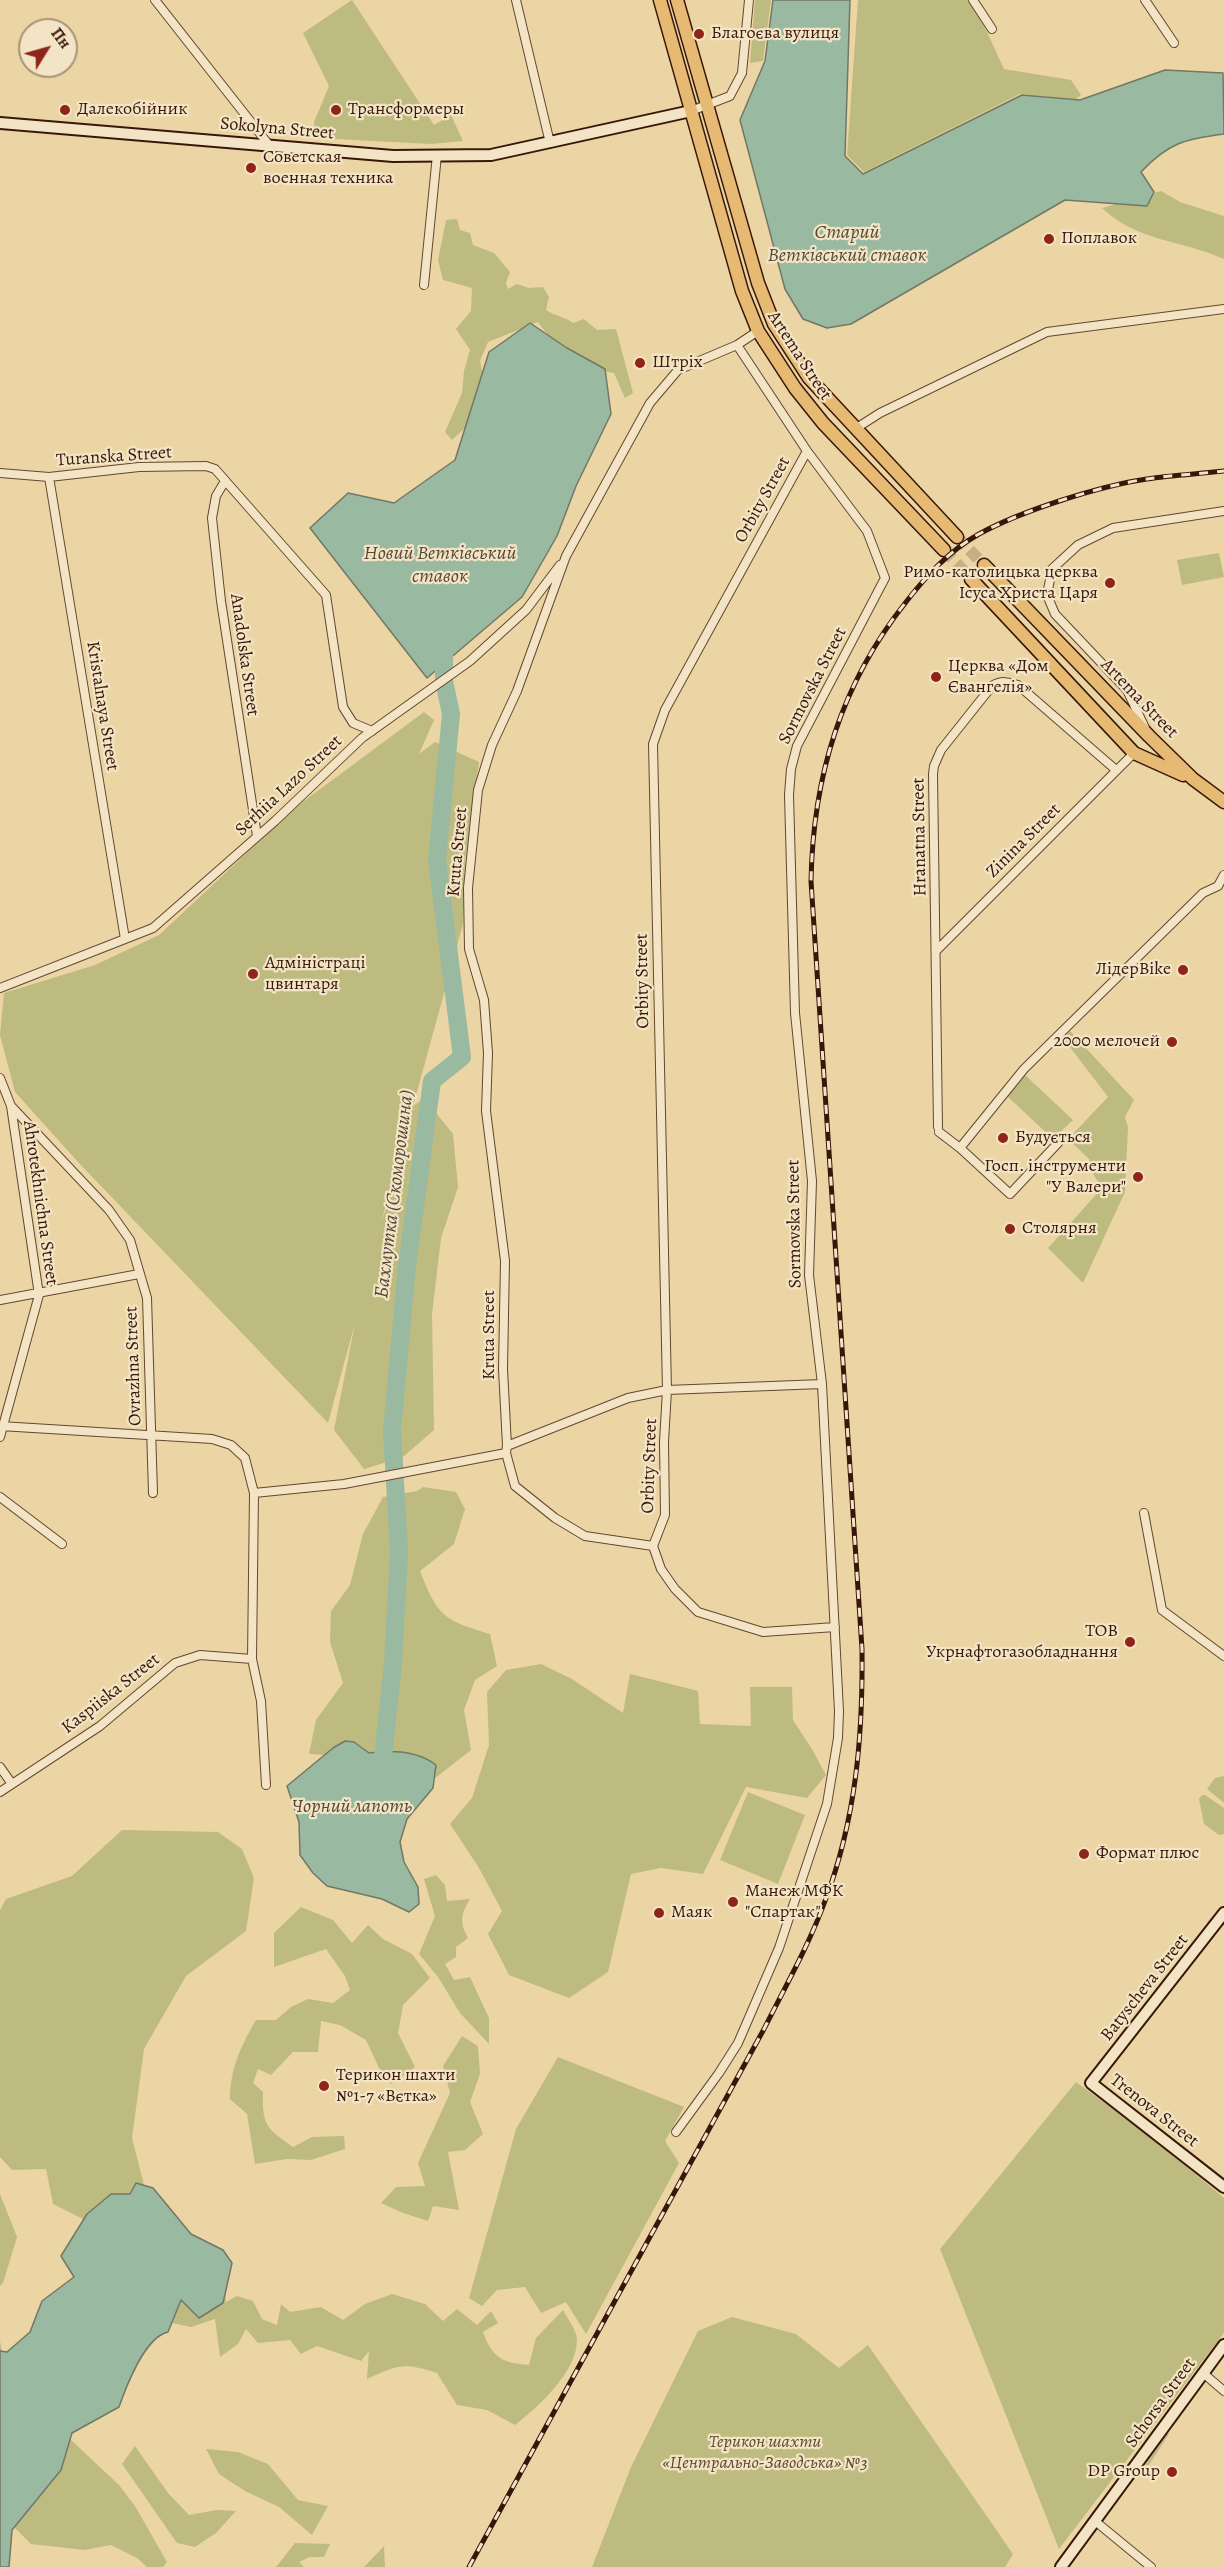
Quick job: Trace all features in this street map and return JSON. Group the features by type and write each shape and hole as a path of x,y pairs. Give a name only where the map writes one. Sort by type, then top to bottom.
{"main road":[{"name":"Artema Street","path":"660,0 742,291 758,332 795,388 823,423 944,550"},
{"name":"Artema Street","path":"677,0 758,283 774,324 810,378 957,537"},
{"name":"Artema Street","path":"984,566 1149,736 1193,779 1224,802"},
{"name":"Artema Street","path":"971,579 1134,753 1193,779"},
{"path":"1120,738 1138,747 1149,736"}],"street":[{"path":"154,0 270,145"},
{"path":"516,0 550,143"},
{"path":"691,111 707,107 730,96 742,73 749,0"},
{"path":"973,0 992,29"},
{"path":"1145,0 1174,43"},
{"name":"Sokolyna Street","path":"0,123 393,156 491,155 691,111"},
{"path":"424,285 437,155"},
{"path":"855,429 880,413 1047,333 1224,309"},
{"name":"Kruta Street","path":"653,1546 595,1538 576,1532 514,1486 509,1469 503,1369 505,1261 486,1111 488,1053 483,1000 469,949 468,888 478,790 492,744 516,691 566,556 650,403 678,370 737,345 758,332"},
{"name":"Sormovska Street","path":"676,2132 738,2043 779,1948 827,1804 835,1765 838,1729 835,1627 822,1384 809,1275 812,1180 795,1013 789,795 791,770 797,746 885,578 867,531 807,451 737,345"},
{"name":"Orbity Street","path":"653,1546 665,1515 664,1442 667,1390 652,744 665,710 807,451"},
{"name":"Turanska Street","path":"0,473 49,477 139,467 206,466 215,469 326,596 343,708 353,723 372,731"},
{"name":"Kristalnaya Street","path":"49,477 125,939"},
{"name":"Anadolska Street","path":"225,481 216,496 212,518 222,613 257,836"},
{"path":"1149,736 1127,690 1055,614 1047,595 1052,569 1078,546 1113,528 1224,511"},
{"name":"Serhiia Lazo Street","path":"0,988 153,928 372,731 470,661 526,610 566,556"},
{"name":"Hranatna Street","path":"960,1148 938,1129 934,766 941,750 992,686 999,682 1018,685 1116,770"},
{"name":"Zinina Street","path":"936,951 1134,753"},
{"path":"1058,1143 1010,1194 960,1148 1024,1069 1203,893 1218,886 1224,875"},
{"name":"Ahrotekhnichna Street","path":"0,1078 11,1106 39,1295 0,1437"},
{"name":"Ovrazhna Street","path":"11,1106 109,1210 130,1240 147,1298 153,1492"},
{"path":"0,1300 39,1295 139,1274"},
{"path":"254,1493 344,1484 506,1449 628,1398 667,1390 822,1384"},
{"path":"2,1426 221,1441 231,1445 244,1458 254,1493 252,1504 252,1659 261,1701 266,1785"},
{"path":"0,1497 62,1544"},
{"path":"1144,1513 1162,1610 1224,1656"},
{"path":"653,1546 661,1569 675,1589 698,1611 763,1632 835,1627"},
{"name":"Kaspiiska Street","path":"0,1792 100,1726 175,1663 200,1655 252,1659"},
{"path":"0,1767 12,1784"},
{"name":"Batyscheva Street","path":"1091,2083 1224,1913"},
{"name":"Trenova Street","path":"1091,2083 1224,2187"},
{"name":"Schorsa Street","path":"1061,2567 1224,2345"},
{"path":"1203,2373 1224,2391"},
{"path":"1095,2521 1151,2567"}],"green space":[{"path":"352,0 434,125 451,115 463,141 431,144 315,138 314,122 329,86 303,33"},
{"path":"755,0 771,0 763,61 750,63"},
{"path":"858,0 969,0 981,19 1004,69 1071,80 1081,95 1076,99 1020,94 864,172 847,155"},
{"path":"1161,191 1180,202 1224,216 1224,259 1130,228 1102,208"},
{"path":"457,219 460,230 470,233 473,245 494,253 510,272 506,283 508,289 517,284 529,288 543,287 549,297 546,310 573,323 584,319 597,330 616,329 633,393 625,398 614,373 589,367 570,356 538,322 488,342 480,361 485,385 478,410 465,428 452,440 445,432 462,393 464,371 470,350 456,329 471,311 472,288 443,280 438,260 446,220"},
{"path":"1219,553 1224,577 1182,585 1177,560"},
{"path":"424,712 434,720 419,754 435,742 479,762 465,862 463,924 413,1106 424,1098 453,1134 458,1187 441,1238 432,1314 434,1430 403,1457 364,1469 334,1430 355,1323 328,1423 78,1162 15,1092 0,1035 4,993 95,965 159,935 296,807","holes":["413,1108 395,1184 381,1223"]},
{"path":"1070,1031 1134,1100 1125,1117 1128,1127 1125,1192 1083,1283 1048,1248 1102,1188 1087,1164 1090,1160 1068,1139 1108,1097 1063,1038"},
{"path":"1024,1074 1073,1120 1053,1139 1007,1096"},
{"path":"423,1487 456,1492 465,1509 454,1544 420,1571 426,1586 438,1607 452,1620 490,1634 497,1666 475,1680 464,1710 471,1750 434,1779 436,1765 413,1754 369,1753 354,1743 333,1748 327,1755 309,1754 316,1720 343,1683 330,1642 331,1611 350,1585 363,1534 383,1497 417,1491"},
{"path":"541,1664 572,1679 623,1713 630,1674 698,1691 700,1724 751,1726 750,1687 792,1687 793,1720 826,1775 807,1798 746,1787 703,1874 661,1868 631,1874 608,1972 569,1998 509,1975 488,1934 502,1911 479,1868 450,1824 472,1798 489,1745 487,1692 506,1670"},
{"path":"1224,1776 1224,1803 1207,1789 1215,1778"},
{"path":"748,1792 805,1815 778,1884 720,1860"},
{"path":"1202,1795 1224,1808 1224,1834 1219,1835 1204,1824 1199,1799"},
{"path":"122,1830 218,1832 242,1849 254,1878 246,1931 186,1976 144,2049 132,2138 145,2189 115,2235 53,2204 46,2169 12,2170 0,2157 0,1910 6,1899 72,1876"},
{"path":"436,1875 445,1885 447,1901 470,1899 462,1918 468,1938 456,1947 456,1957 445,1964 454,1980 470,1977 489,2018 489,2044 460,2013 438,1977 419,1954 435,1916 424,1879"},
{"path":"301,1907 333,1920 352,1943 368,1925 383,1939 412,1954 430,1978 403,2005 398,2033 415,2067 391,2084 379,2068 366,2040 340,2025 321,2021 318,2052 293,2052 271,2075 258,2069 253,2083 263,2092 263,2112 268,2125 284,2141 293,2147 312,2137 344,2136 345,2149 311,2160 287,2159 255,2164 247,2114 230,2099 234,2068 256,2020 276,2020 291,2007 308,1999 333,2003 350,1990 345,1976 326,1949 274,1967 274,1933"},
{"path":"462,2036 478,2046 480,2074 470,2102 483,2134 465,2150 448,2152 459,2210 433,2206 428,2221 381,2203 396,2187 425,2186 418,2163 450,2093 443,2066"},
{"path":"558,2057 684,2107 665,2141 679,2163 586,2334 566,2302 541,2313 525,2287 497,2290 482,2306 469,2298 516,2129"},
{"path":"1076,2082 1145,2132 1224,2198 1224,2333 1059,2549 940,2249"},
{"path":"0,2194 17,2237 3,2283 0,2286"},
{"path":"224,2284 226,2302 237,2296 253,2301 262,2319 277,2325 281,2304 290,2312 321,2307 343,2320 365,2304 392,2294 425,2304 443,2321 457,2309 477,2325 491,2311 498,2323 483,2332 490,2348 505,2361 529,2365 536,2338 563,2310 577,2336 575,2352 571,2364 555,2388 515,2425 487,2410 457,2405 437,2373 408,2366 394,2368 367,2379 369,2351 361,2361 317,2346 301,2354 290,2340 258,2343 246,2329 238,2344 220,2357 215,2319 191,2327 172,2323 179,2293"},
{"name":"Терикон шахти «Центрально-Заводська» №3","path":"732,2317 796,2334 839,2368 868,2345 1013,2554 1005,2567 592,2567 631,2467 698,2331"},
{"path":"0,2341 4,2364 55,2425 119,2485 135,2506 167,2562 163,2567 147,2567 137,2558 111,2545 84,2550 31,2544 0,2513"},
{"path":"1166,2432 1169,2434 1149,2465 1145,2465"},
{"path":"135,2446 168,2493 189,2515 217,2510 236,2511 216,2533 195,2547 177,2543 122,2464"},
{"path":"206,2449 238,2452 268,2464 298,2500 328,2506 312,2535 279,2507 245,2491 219,2474"},
{"path":"295,2543 330,2544 324,2557 310,2557 299,2562 304,2567 276,2567"},
{"path":"384,2546 385,2567 364,2567"}],"water":[{"name":"Старий Ветківський ставок","path":"773,0 850,0 845,156 863,174 1022,95 1080,100 1165,70 1223,73 1224,134 1178,144 1151,162 1141,172 1154,192 1147,206 1065,200 851,324 827,328 803,319 785,289 740,120 765,61"},
{"name":"Новий Ветківський ставок","path":"530,323 567,348 605,369 611,414 576,486 557,536 522,597 427,678 310,528 348,493 394,503 455,460 489,352"},
{"name":"Чорний лапоть","path":"345,1741 354,1742 369,1753 413,1754 436,1765 433,1788 407,1819 400,1842 404,1862 418,1887 419,1904 409,1912 382,1899 327,1886 313,1873 300,1855 299,1822 287,1786 333,1748"},
{"path":"136,2183 153,2188 191,2234 223,2250 232,2263 223,2303 199,2318 181,2300 168,2332 152,2343 144,2353 119,2407 72,2433 61,2470 12,2530 9,2567 0,2567 0,2351 7,2352 30,2332 42,2301 74,2277 61,2256 87,2214 111,2194 130,2194"}],"waterway":[{"name":"Бахмутка (Скоморошина)","path":"381,1776 393,1663 399,1552 392,1430 407,1266 432,1081 462,1057 437,860 451,714 444,681 444,639"}],"tunnel":[{"path":"957,537 984,565"},
{"path":"944,550 971,579"}],"railway":[{"path":"469,2567 764,2029 796,1966 812,1934 836,1870 851,1808 859,1745 862,1649 811,881 818,805 835,733 864,665 883,633 930,573 968,541 996,525 1084,493 1128,482 1166,476 1224,471"}],"place":[{"name":"Благоєва вулиця","path":"699,34"},
{"name":"Далекобійник","path":"65,110"},
{"name":"Трансформеры","path":"336,110"},
{"name":"Советская военная техника","path":"251,168"},
{"name":"Поплавок","path":"1049,239"},
{"name":"Штріх","path":"640,363"},
{"name":"Римо-католицька церква Ісуса Христа Царя","path":"1110,583"},
{"name":"Церква «Дом Євангелія»","path":"936,677"},
{"name":"ЛідерBike","path":"1183,970"},
{"name":"Адміністраці цвинтаря","path":"253,974"},
{"name":"2000 мелочей","path":"1172,1042"},
{"name":"Будується","path":"1003,1138"},
{"name":"Госп. інструменти \"У Валери\"","path":"1138,1177"},
{"name":"Столярня","path":"1010,1229"},
{"name":"ТОВ Укрнафтогазобладнання","path":"1130,1642"},
{"name":"Формат плюс","path":"1084,1854"},
{"name":"Манеж МФК \"Спартак\"","path":"733,1902"},
{"name":"Маяк","path":"659,1913"},
{"name":"Терикон шахти №1-7 «Вєтка»","path":"324,2086"},
{"name":"DP Group","path":"1172,2472"}]}
